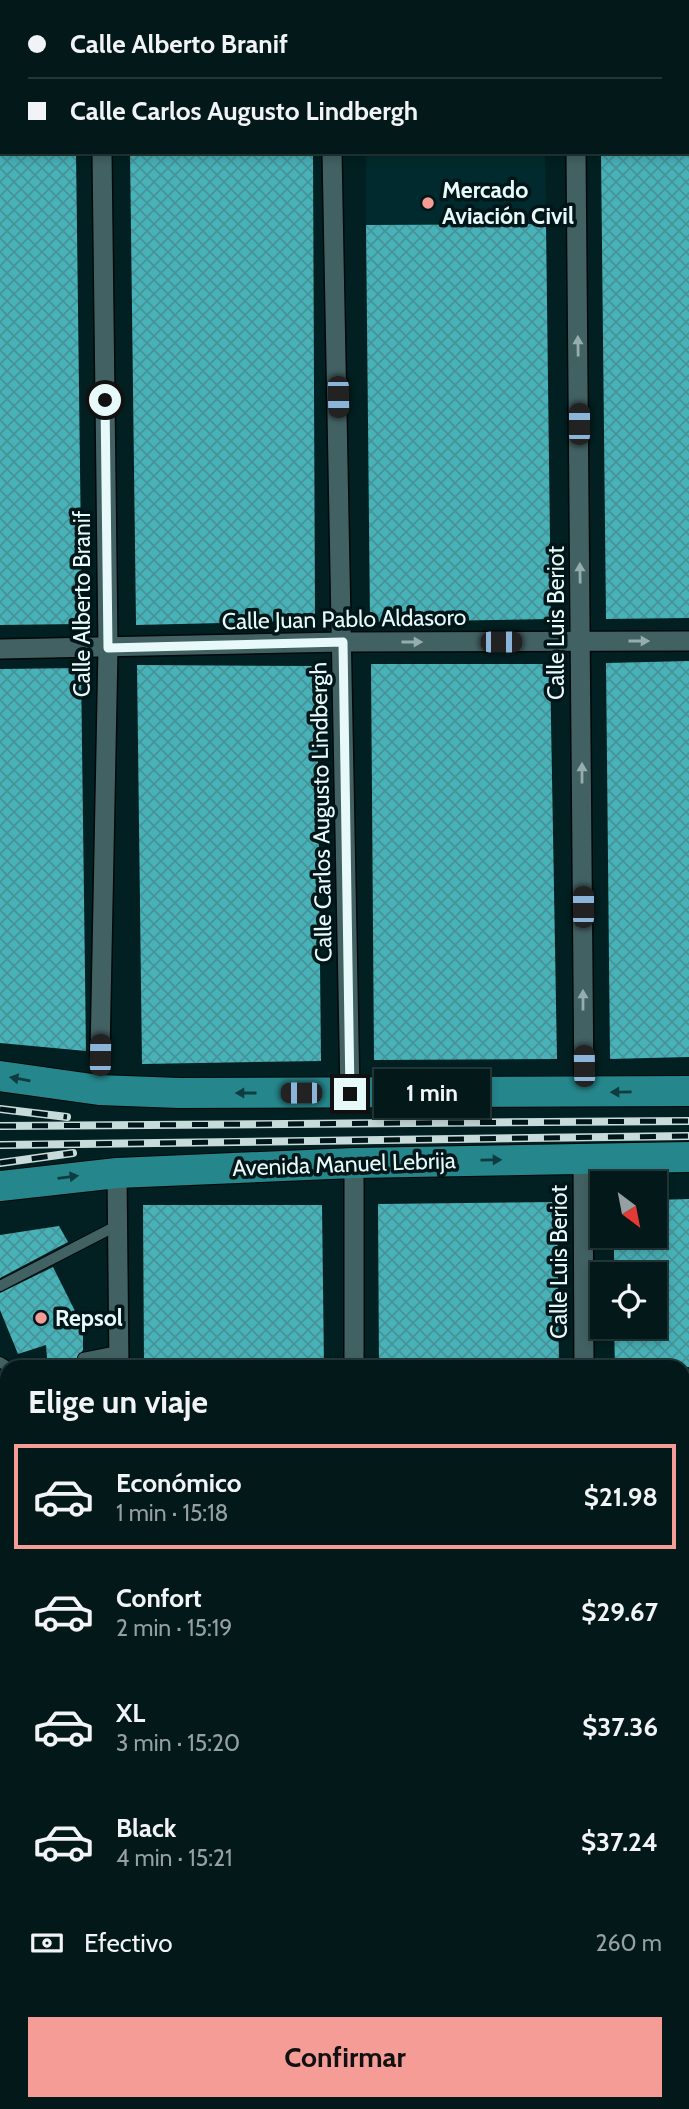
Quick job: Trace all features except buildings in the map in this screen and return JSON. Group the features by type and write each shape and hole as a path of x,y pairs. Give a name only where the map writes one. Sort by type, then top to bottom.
{"main road":[{"path":"0,1076 99,1090 350,1094 689,1091"},
{"name":"Avenida Manuel Lebrija","path":"0,1186 117,1173 354,1163 689,1157"}],"street":[{"name":"Calle Alberto Branif","path":"100,1055 108,648 102,154"},
{"name":"Calle Carlos Augusto Lindbergh","path":"332,154 350,1094"},
{"name":"Calle Luis Beriot","path":"576,154 584,1093"},
{"name":"Calle Juan Pablo Aldasoro","path":"0,649 343,642 689,641"},
{"name":"Calle Luis Beriot","path":"583,1157 584,1360"},
{"path":"354,1163 354,1360"},
{"path":"117,1173 119,1359"}],"lane":[{"path":"0,1286 118,1225"},
{"path":"83,1358 119,1359"}],"shaded area":[{"name":"Mercado Aviación Civil","path":"366,154 545,154 546,224 366,225"}],"railway":[{"path":"0,1109 67,1117"},
{"path":"0,1126 689,1121"},
{"path":"0,1145 689,1136"},
{"path":"0,1163 73,1153"}],"place":[{"name":"Mercado Aviación Civil","path":"428,203"},
{"name":"Repsol","path":"41,1318"}],"route":[{"path":"105,400 108,648 343,642 350,1094"}]}
